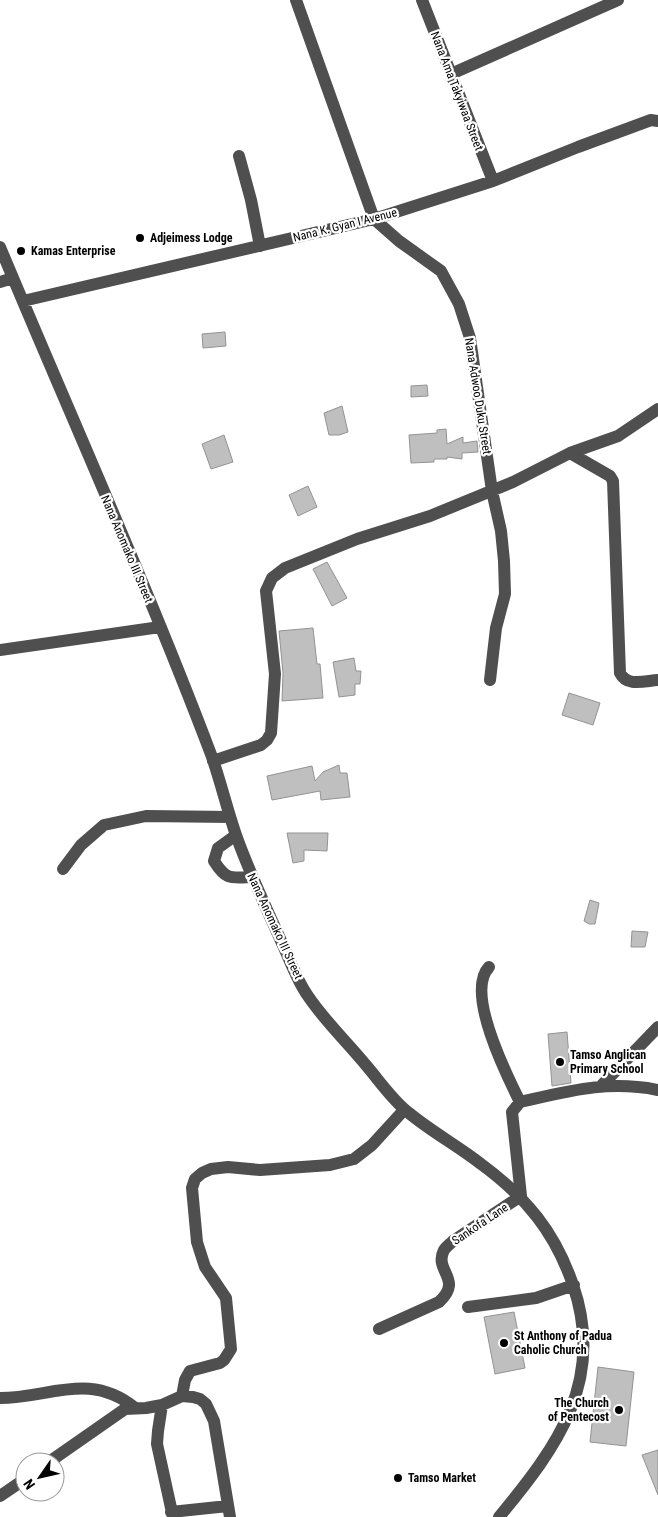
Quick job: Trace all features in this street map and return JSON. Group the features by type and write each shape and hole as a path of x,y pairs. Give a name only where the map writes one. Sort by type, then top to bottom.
{"street":[{"path":"296,0 374,219"},
{"name":"Nana Ama Takyiwaa Street","path":"422,0 492,181"},
{"path":"451,74 618,0"},
{"name":"Nana K. Gyan I Avenue","path":"23,301 374,219 492,181 651,120 658,121"},
{"path":"239,156 251,200 260,246"},
{"name":"Nana Adwoo Duku Street","path":"374,219 441,271 459,304 470,338 492,490 501,531 505,594 496,628 490,680"},
{"name":"Nana Anomako III Street","path":"0,247 160,627 213,761 236,835 252,877 306,994 404,1110 430,1130 482,1164 521,1196 537,1215 552,1238 574,1285 581,1314 583,1366 572,1410 561,1432 538,1467 499,1517"},
{"path":"0,282 13,278"},
{"path":"213,761 261,744 267,740 271,732 275,674 266,591 272,578 285,568 357,539 430,516 492,490 570,453 618,436 658,409"},
{"path":"570,453 610,476 613,481 620,673 623,679 631,682 658,680"},
{"path":"0,650 160,627"},
{"path":"63,869 81,845 104,826 146,816 230,817"},
{"path":"236,835 218,848 214,861 222,873 229,878 252,877"},
{"path":"489,967 485,971 482,991 484,1011 494,1045 520,1102"},
{"path":"602,1085 658,1027"},
{"path":"521,1196 512,1112 520,1102 549,1094 602,1085 637,1086 658,1090"},
{"path":"182,1396 185,1380 190,1371 220,1363 231,1349 226,1298 205,1267 197,1242 192,1188 195,1179 202,1172 210,1169 228,1167 260,1170 313,1167 354,1159 372,1145 404,1110"},
{"name":"Sankofa Lane","path":"379,1329 439,1302 447,1295 449,1279 442,1263 444,1250 453,1241 521,1196"},
{"path":"468,1307 536,1298 574,1285"},
{"path":"0,1398 25,1396 58,1389 99,1389 119,1396 135,1408"},
{"path":"63,1452 121,1411 162,1405 182,1396 200,1399 214,1421 229,1511 172,1515 157,1438 162,1405"},
{"path":"0,1496 15,1486"}],"building":[{"path":"225,332 226,346 203,348 202,334"},
{"path":"427,385 428,396 411,397 411,386"},
{"path":"342,406 348,432 339,435 329,435 324,413"},
{"path":"446,429 447,444 463,437 463,443 477,441 478,452 462,453 462,459 447,457 447,459 434,459 434,462 411,463 409,435 437,433 437,430"},
{"path":"224,435 233,462 211,469 202,444"},
{"path":"308,486 317,507 298,516 289,495"},
{"path":"327,562 347,598 332,606 313,569"},
{"path":"313,628 317,664 320,664 323,698 282,701 283,673 279,631"},
{"path":"354,658 356,671 361,671 360,684 355,684 355,695 339,697 333,662"},
{"path":"569,693 600,703 593,725 562,715"},
{"path":"339,765 340,773 347,773 350,797 321,800 320,791 272,800 267,776 312,766 315,781 323,772"},
{"path":"287,833 328,833 327,851 304,850 304,861 293,863"},
{"path":"590,900 599,903 595,924 589,924 584,921"},
{"path":"632,931 648,932 645,947 631,947"},
{"path":"567,1032 571,1083 552,1086 548,1034"},
{"name":"St Anthony of Padua Caholic Church","path":"514,1312 525,1368 495,1374 484,1317"},
{"path":"598,1367 634,1372 626,1446 590,1442"},
{"path":"658,1450 658,1495 642,1455"}],"place":[{"name":"Adjeimess Lodge","path":"140,238"},
{"name":"Kamas Enterprise","path":"21,251"},
{"name":"Tamso Anglican Primary School","path":"560,1062"},
{"name":"St Anthony of Padua Caholic Church","path":"504,1343"},
{"name":"The Church of Pentecost","path":"619,1410"},
{"name":"Tamso Market","path":"398,1478"}]}
